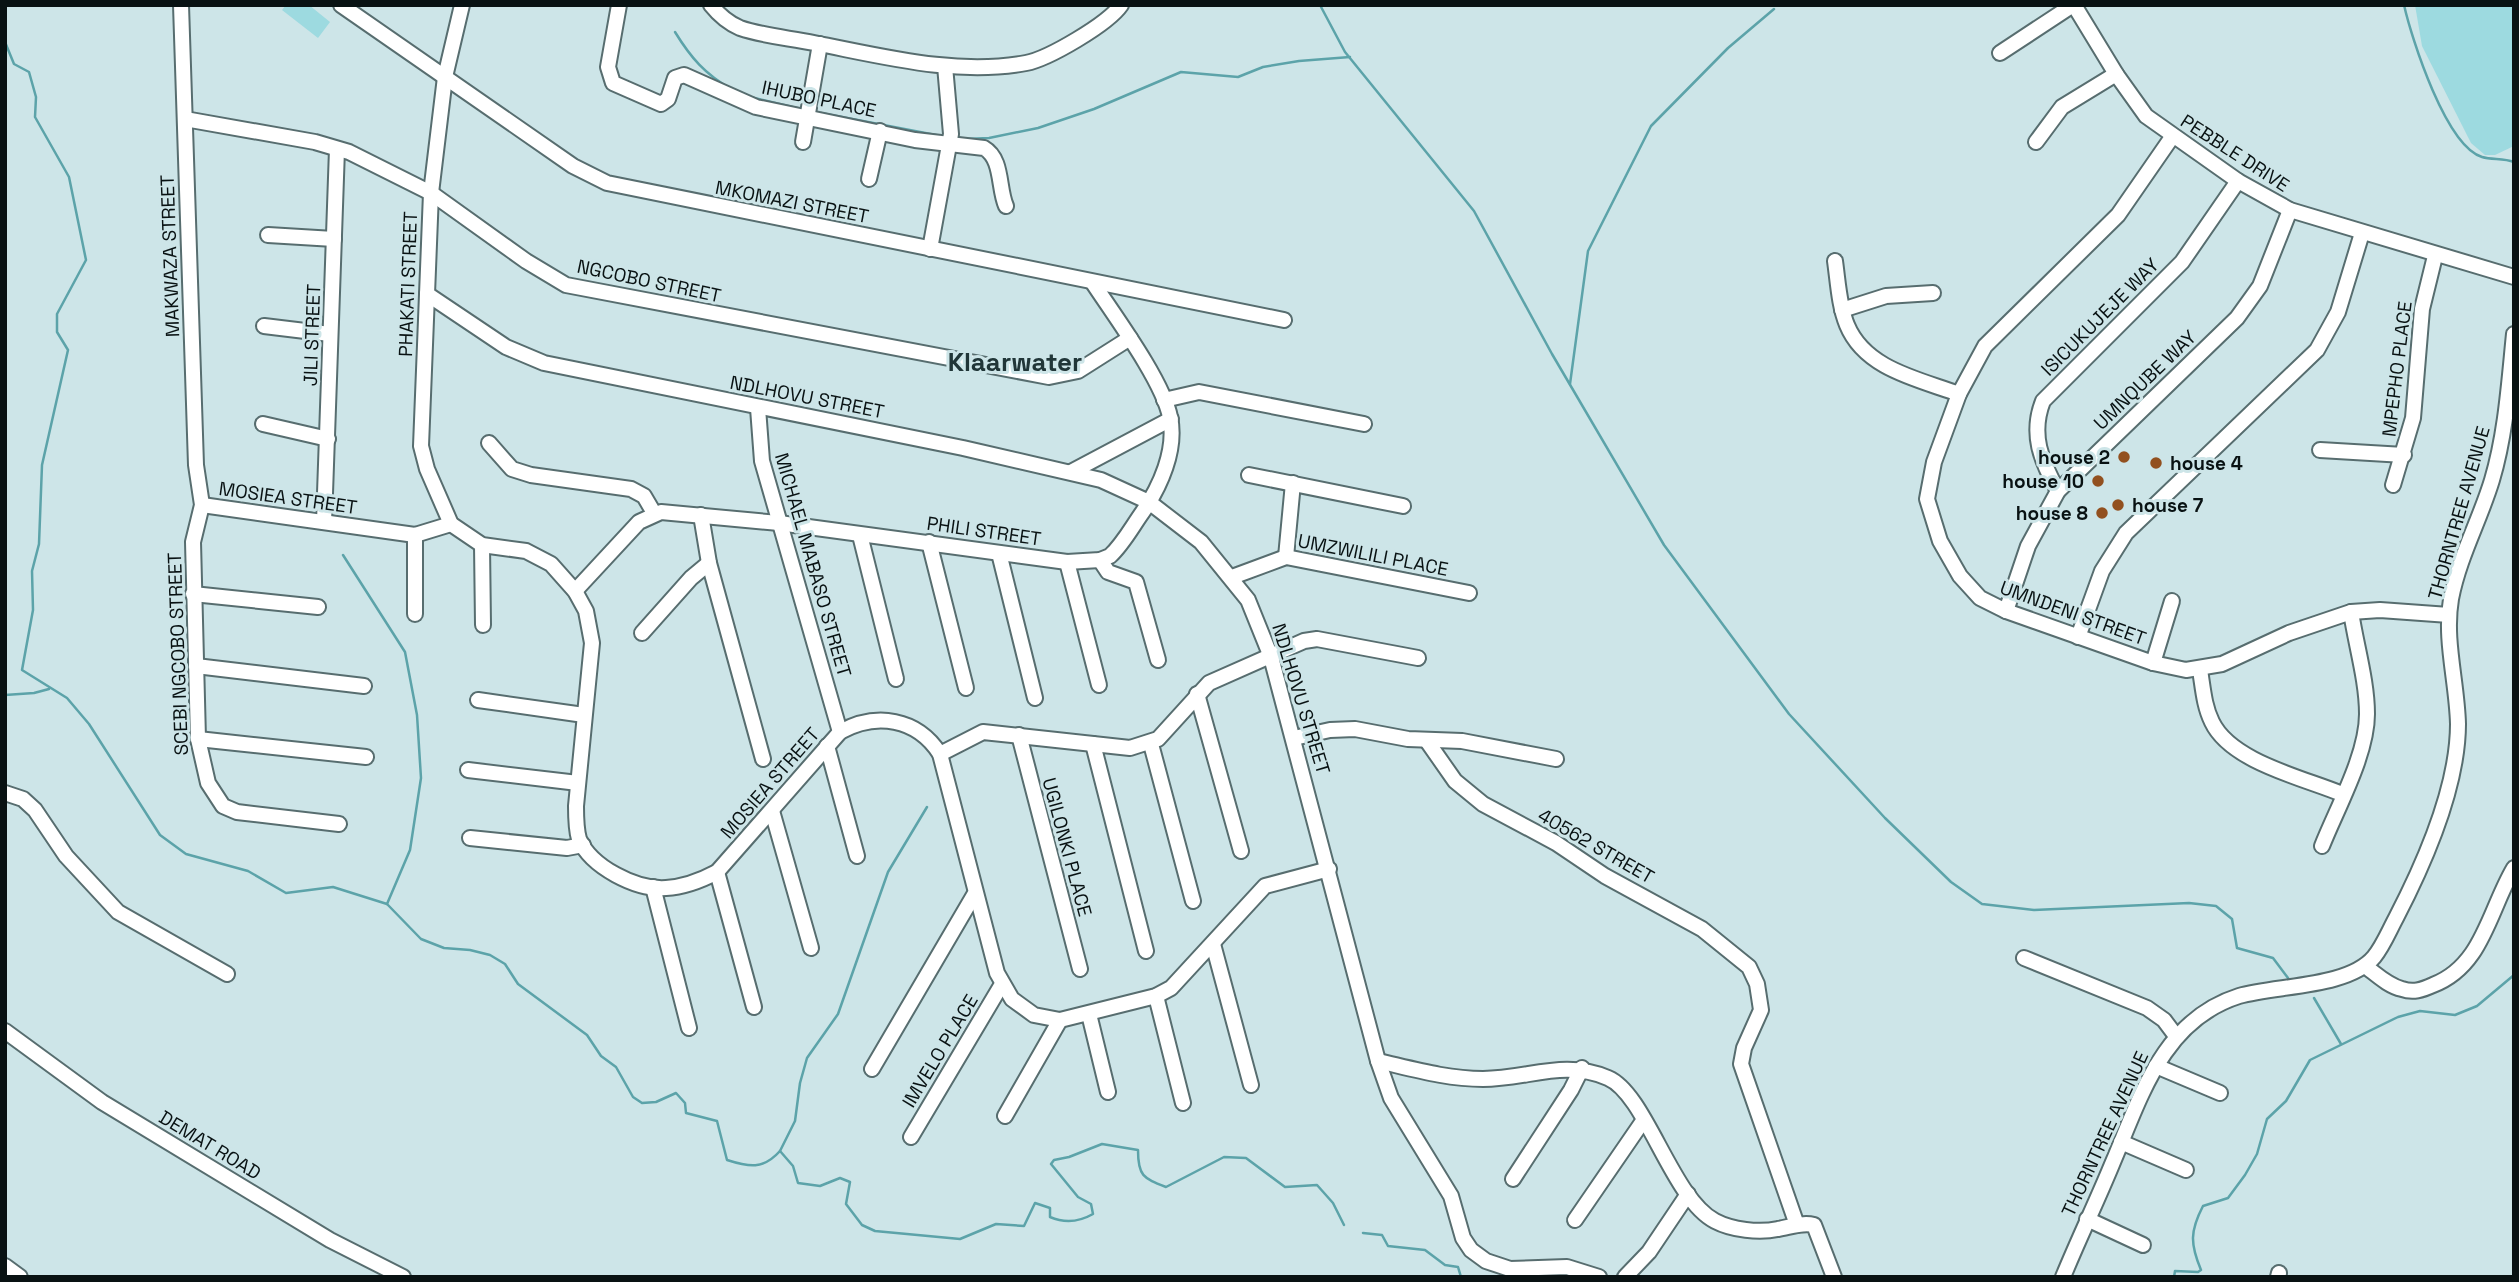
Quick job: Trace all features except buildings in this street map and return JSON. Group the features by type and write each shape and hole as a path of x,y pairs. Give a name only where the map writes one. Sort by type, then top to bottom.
{"street":[{"name":"MAKWAZA STREET","path":"181,5 196,465 202,505"},
{"name":"MKOMAZI STREET","path":"341,5 579,171 607,183 1284,320"},
{"name":"PHAKATI STREET","path":"451,524 427,469 421,446 431,193 446,77 462,5"},
{"name":"IHUBO PLACE","path":"619,5 608,67 610,79 661,104 668,99 675,78 684,75 756,107 950,146 979,146 990,152 996,164 1006,206"},
{"path":"711,5 729,22 740,28 945,66 990,68 1029,62 1091,29 1121,5"},
{"path":"2000,53 2073,5"},
{"name":"PEBBLE DRIVE","path":"2073,5 2146,116 2172,137 2238,181 2290,210 2435,256 2514,277"},
{"path":"803,142 820,44"},
{"path":"930,249 950,146 951,108 945,66"},
{"path":"2036,142 2062,107 2116,74"},
{"name":"NGCOBO STREET","path":"185,120 315,142 337,149 431,193 535,267 566,285 1037,376 1056,376 1078,371 1130,338"},
{"path":"869,179 880,131"},
{"name":"UMNDENI STREET","path":"2172,137 2118,215 1985,346 1959,394 1929,480 1931,518 1940,541 1960,576 1980,598 2006,611 2153,663 2200,670 2222,664 2330,617 2351,612 2380,610 2449,615"},
{"name":"JILI STREET","path":"324,522 337,149"},
{"name":"ISICUKUJEJE WAY","path":"2058,491 2045,469 2037,442 2036,427 2043,401 2182,262 2238,181"},
{"name":"UMNQUBE WAY","path":"2006,611 2034,533 2058,491 2237,318 2260,286 2290,210"},
{"path":"2078,637 2102,571 2126,533 2327,337 2338,312 2362,233"},
{"path":"268,234 334,239"},
{"name":"MPEPHO PLACE","path":"2393,485 2413,418 2422,309 2435,256"},
{"path":"1835,261 1842,310 1855,340 1879,363 1959,394"},
{"path":"1093,283 1130,338 1164,400 1171,419 1171,445 1158,488 1117,550 1100,560 1108,572 1136,582 1158,660"},
{"path":"1842,310 1886,296 1933,293"},
{"name":"NDLHOVU STREET","path":"427,294 524,357 578,372 1101,480 1149,502 1201,542 1248,600 1272,657 1378,1060 1391,1098 1451,1196 1463,1238 1471,1250 1486,1261 1510,1269 1567,1267 1599,1277"},
{"path":"264,326 330,334"},
{"name":"THORNTREE AVENUE","path":"2063,1277 2156,1066 2176,1036 2206,1011 2232,999 2316,982 2365,966 2378,952 2409,893 2432,841 2447,790 2458,725 2449,615 2471,534 2491,483 2502,440 2514,334"},
{"path":"1164,400 1199,391 1364,424"},
{"name":"MICHAEL MABASO STREET","path":"758,408 762,461 840,732"},
{"path":"1071,472 1171,419"},
{"path":"263,424 328,439"},
{"path":"489,443 512,469 531,475 631,489 644,496 654,513 639,522 575,591"},
{"path":"2320,450 2404,455"},
{"path":"1249,475 1403,506"},
{"path":"1286,557 1293,483"},
{"name":"MOSIEA STREET","path":"202,505 415,535 451,524"},
{"name":"SCEBI NGCOBO STREET","path":"202,505 193,542 193,594 198,739 208,783 223,806 251,815 339,824"},
{"name":"PHILI STREET","path":"654,513 779,523 1067,562 1100,560"},
{"path":"701,515 709,564 763,759"},
{"path":"451,524 482,545 526,551 551,564 575,591 586,611 591,633 578,783 577,828 583,845 567,848 470,838"},
{"path":"415,535 415,614"},
{"path":"860,535 895,680"},
{"path":"929,542 965,688"},
{"path":"482,545 483,625"},
{"path":"999,553 1035,698"},
{"name":"UMZWILILI PLACE","path":"1232,577 1286,557 1469,593"},
{"path":"1067,562 1099,685"},
{"path":"642,633 691,578 709,564"},
{"path":"193,594 318,607"},
{"path":"2153,663 2172,601"},
{"path":"2322,846 2360,753 2367,715 2351,612"},
{"path":"1329,869 1265,886 1253,896 1187,974 1156,996 1060,1020 1034,1015 1012,999 1002,984 974,895 940,754 977,733 1130,748 1151,744 1163,735 1197,694 1223,675 1317,639 1418,658"},
{"path":"196,666 364,686"},
{"path":"2200,670 2205,704 2213,724 2224,739 2255,759 2342,794"},
{"path":"1197,694 1241,850"},
{"path":"478,700 584,715"},
{"name":"MOSIEA STREET","path":"583,845 601,866 621,877 653,887 686,884 718,872 840,732 869,721 901,723 932,741 940,754"},
{"path":"1294,738 1330,730 1355,729 1427,741 1462,741 1556,759"},
{"name":"UGILONKI PLACE","path":"1018,735 1080,969"},
{"path":"198,739 366,757"},
{"name":"40562 STREET","path":"1427,741 1455,780 1483,804 1556,843 1605,876 1702,929 1743,960 1754,976 1762,1010 1744,1048 1741,1064 1797,1225"},
{"path":"1093,744 1146,951"},
{"path":"1151,744 1193,901"},
{"path":"827,746 858,856"},
{"path":"468,770 578,783"},
{"path":"5,793 23,799 35,810 66,856 118,912 227,974"},
{"path":"772,811 811,948"},
{"path":"2365,966 2403,990 2420,990 2446,980 2473,953 2514,868"},
{"path":"718,872 754,1007"},
{"path":"653,887 690,1028"},
{"path":"872,1069 974,895"},
{"path":"1213,944 1251,1085"},
{"path":"2024,958 2147,1008 2164,1020 2176,1036"},
{"name":"IMVELO PLACE","path":"911,1137 1002,984"},
{"path":"1156,996 1183,1103"},
{"path":"1089,1014 1108,1091"},
{"path":"1005,1116 1060,1020"},
{"name":"DEMAT ROAD","path":"5,1031 102,1102 330,1240 403,1277"},
{"path":"1378,1060 1460,1078 1486,1079 1582,1068 1618,1084 1696,1206 1714,1221 1738,1229 1775,1230 1797,1225 1816,1227 1834,1277"},
{"path":"2156,1066 2220,1093"},
{"path":"1513,1180 1571,1090 1582,1068"},
{"path":"1574,1220 1643,1121"},
{"path":"2121,1142 2186,1170"},
{"path":"1625,1277 1649,1252 1688,1194"},
{"path":"2087,1219 2143,1245"},
{"path":"5,1266 20,1277"}],"shaded area":[{"path":"286,5 309,5 330,22 318,38 282,10"},
{"path":"2415,5 2514,5 2514,146 2495,155 2485,155 2471,143 2422,46"}],"waterway":[{"path":"1320,5 1345,52 1474,211 1552,354 1664,545 1789,714 1885,818 1951,882 1982,904 2034,910 2189,903 2216,906 2232,919 2237,948 2273,958 2288,978"},
{"path":"2404,5 2432,90 2456,134 2469,149 2482,157 2514,162"},
{"path":"1570,384 1588,251 1651,126 1728,48 1774,9"},
{"path":"675,32 699,65 731,89"},
{"path":"5,42 14,64 29,72 36,97 35,117 69,177 86,260 57,314 57,332 68,350 42,465 39,544 32,571 33,610 22,670 67,698 89,724 160,835 186,854 248,871 286,893 333,887 387,904 421,939 444,948 490,955 505,964 518,984 587,1035 601,1056 616,1067 633,1097 642,1103 656,1102 676,1093 685,1103 686,1113 717,1121 727,1160 742,1164 762,1164 780,1151 793,1166 798,1183 820,1186 840,1178 850,1182 846,1204 862,1225 875,1231 960,1239 996,1224 1024,1226 1035,1203 1050,1208 1050,1217 1055,1219 1072,1221 1088,1217 1093,1214 1091,1204 1078,1197 1051,1164 1054,1160 1102,1144 1138,1150 1143,1175 1166,1187 1224,1157 1246,1158 1285,1187 1317,1185 1333,1203 1344,1225"},
{"path":"965,139 989,138 1038,128 1094,109 1181,72 1238,77 1263,67 1350,57"},
{"path":"746,96 801,109"},
{"path":"821,113 941,136"},
{"path":"343,555 405,652 417,715 421,778 410,850 387,904"},
{"path":"5,695 49,689"},
{"path":"780,1151 795,1121 800,1083 807,1058 838,1014 888,872 927,807"},
{"path":"2174,1277 2175,1271 2201,1270 2193,1238 2203,1206 2228,1198 2245,1175 2257,1154 2267,1119 2286,1101 2310,1060 2398,1017 2420,1011 2455,1015 2477,1006 2514,975"},
{"path":"2314,998 2341,1044"},
{"path":"1363,1233 1382,1235 1388,1246 1425,1250 1445,1265 1458,1267 1461,1277"}],"place":[{"name":"house 2","path":"2124,457"},
{"name":"house 4","path":"2156,463"},
{"name":"house 10","path":"2098,481"},
{"name":"house 7","path":"2118,505"},
{"name":"house 8","path":"2102,513"}],"district":[{"name":"Klaarwater","path":"1015,362"}]}
